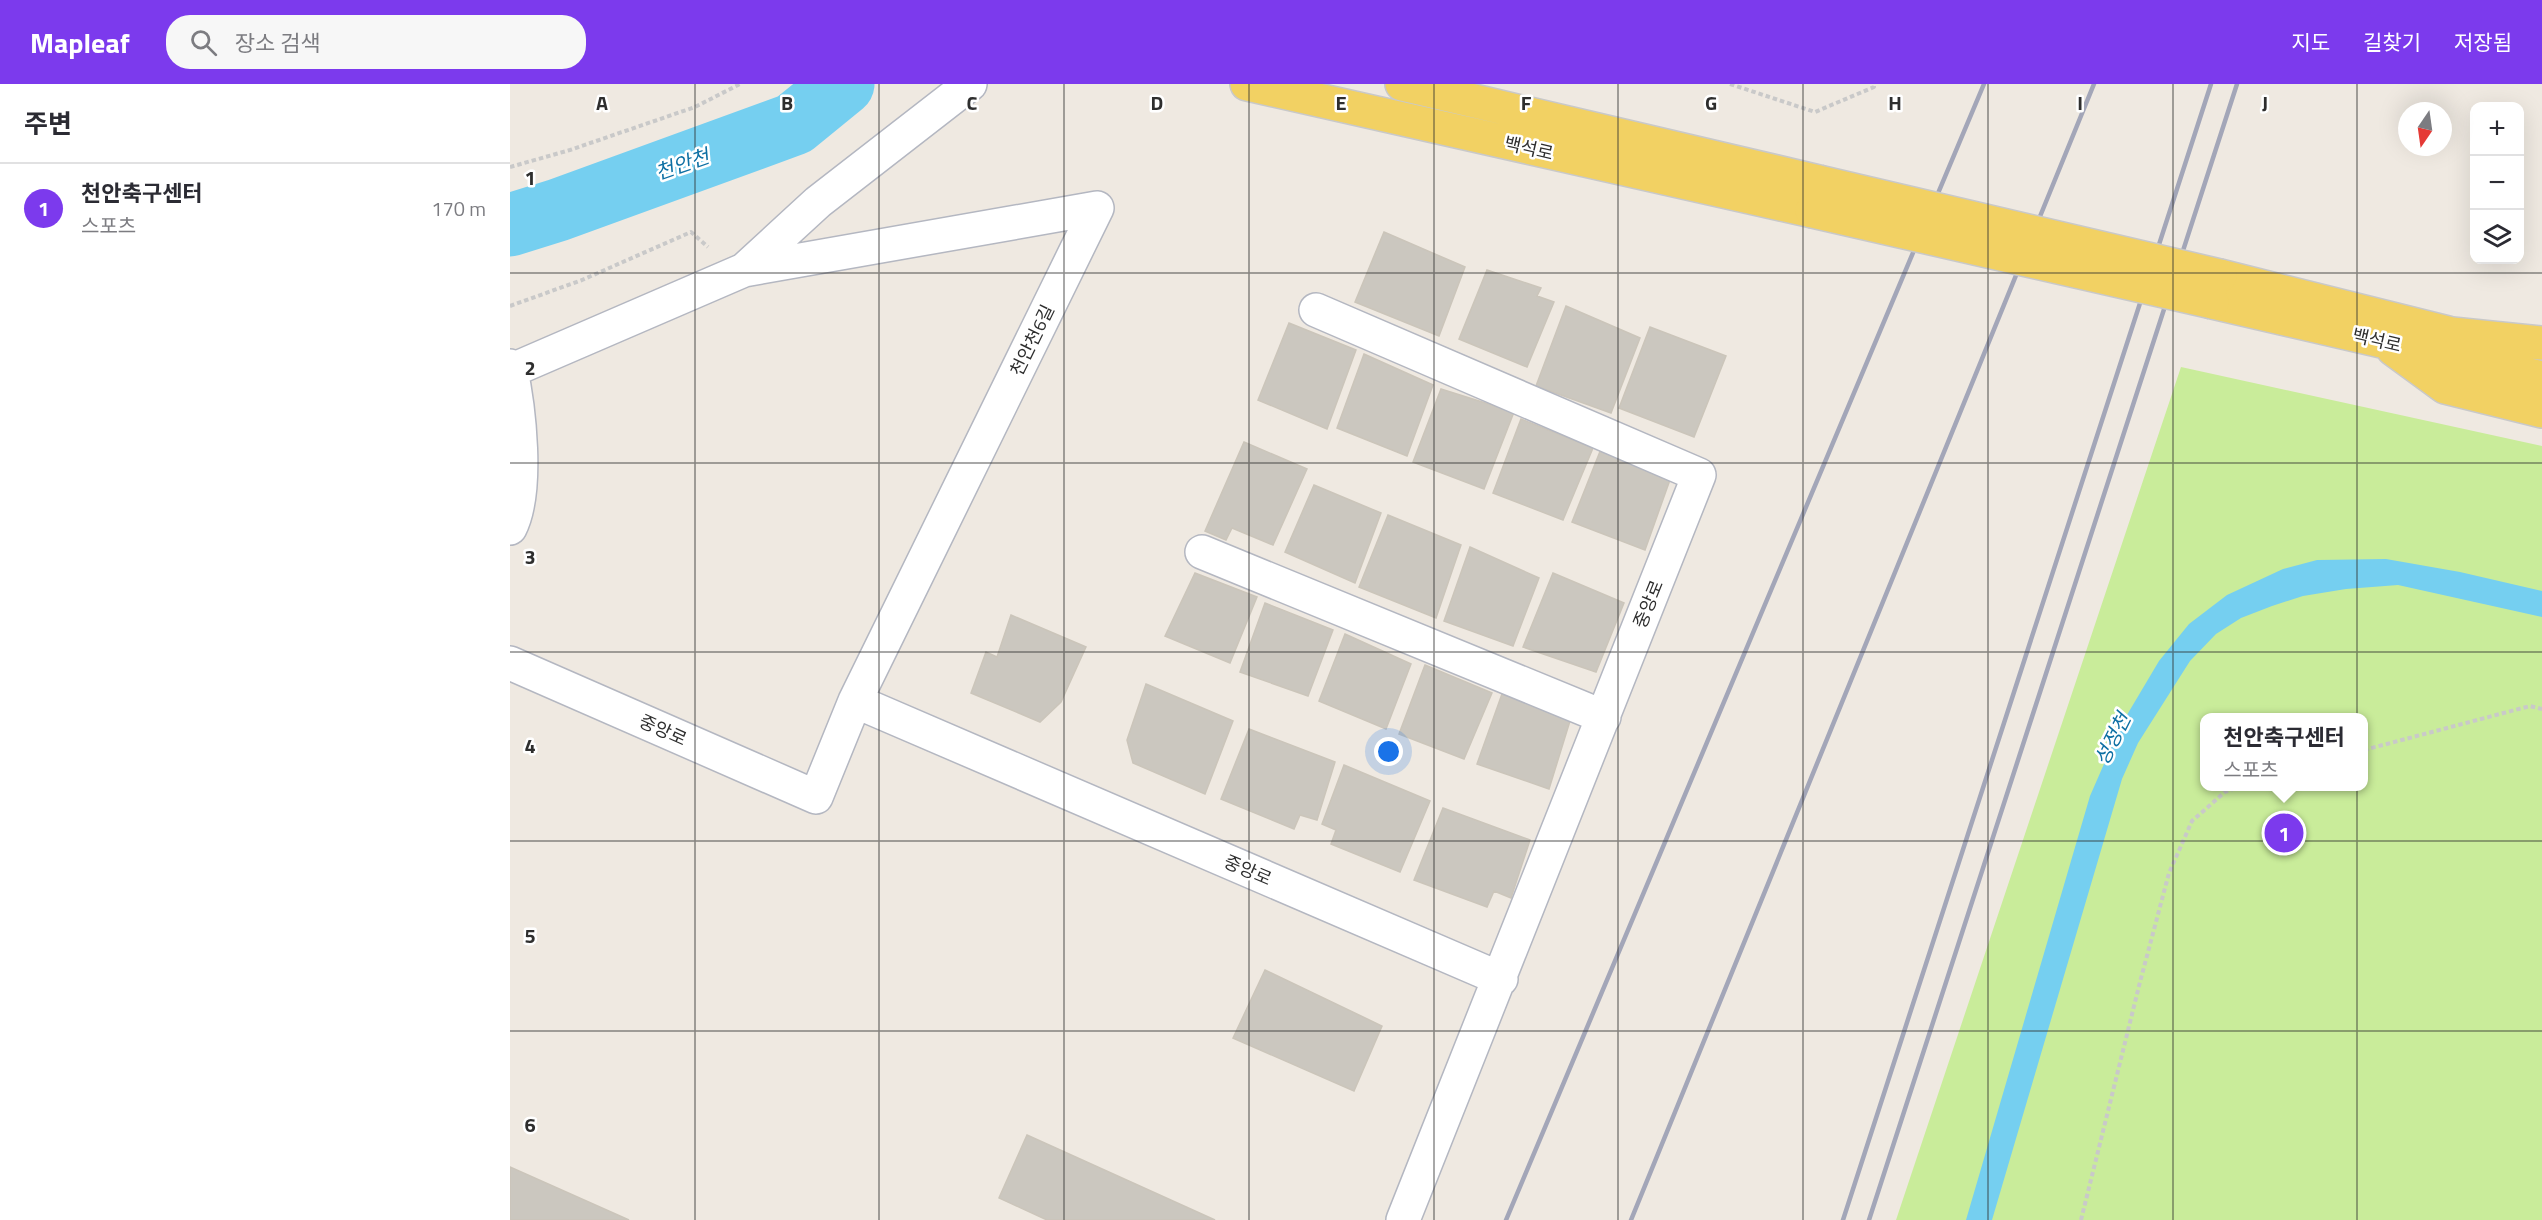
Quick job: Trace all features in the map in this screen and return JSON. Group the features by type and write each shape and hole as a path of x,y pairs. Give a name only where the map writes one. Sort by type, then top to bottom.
{"main road":[{"name":"백석로","path":"1247,84 1815,196"},
{"name":"백석로","path":"1402,84 1440,90 1815,196"},
{"path":"1815,196 2216,289"},
{"name":"백석로","path":"2216,289 2452,334 2542,354"},
{"name":"백석로","path":"2216,289 2382,341 2542,378"},
{"path":"2452,334 2542,343"},
{"path":"2382,341 2445,387 2542,411"}],"street":[{"name":"천안천6길","path":"744,270 818,202 970,84"},
{"name":"천안천6길","path":"510,369 744,270 1097,208 855,701 816,797"},
{"name":"중앙로","path":"1316,310 1700,475 1604,717"},
{"path":"510,369 522,457 517,513 510,528"},
{"path":"1202,552 1604,717 1403,1220"},
{"name":"중앙로","path":"510,663 816,797"},
{"name":"중앙로","path":"855,701 1501,979"}],"path":[{"path":"510,167 570,150 695,107 740,84"},
{"path":"1730,84 1815,112 1874,87 1874,84"},
{"path":"510,306 582,280 691,232 702,243 744,270"},
{"path":"2368,749 2530,706 2542,709"},
{"path":"2081,1220 2169,873 2192,821 2228,791"}],"green space":[{"path":"2181,367 2542,446 2542,1220 1896,1220"}],"water":[{"path":"2386,559 2460,572 2542,591 2542,617 2398,585 2346,589 2303,596 2241,618 2216,634 2190,661 2138,743 2122,779 1992,1220 1966,1220 2090,796 2121,725 2159,661 2189,624 2227,595 2283,569 2317,560"}],"building":[{"path":"1384,232 1465,267 1439,336 1355,302"},
{"path":"1487,270 1541,288 1537,296 1554,302 1527,367 1459,339"},
{"path":"1566,306 1640,338 1611,413 1536,386"},
{"path":"1289,323 1356,350 1327,429 1258,400"},
{"path":"1650,327 1726,356 1694,437 1619,408"},
{"path":"1364,354 1433,385 1407,456 1337,428"},
{"path":"1441,389 1514,412 1484,489 1413,462"},
{"path":"1521,419 1593,448 1563,520 1493,493"},
{"path":"1244,442 1307,469 1273,545 1232,528 1226,540 1205,531"},
{"path":"1601,449 1671,477 1645,550 1572,522"},
{"path":"1314,485 1381,513 1355,583 1285,552"},
{"path":"1388,515 1461,545 1436,618 1359,587"},
{"path":"1470,547 1539,578 1513,646 1444,621"},
{"path":"1195,573 1257,597 1230,663 1165,636"},
{"path":"1553,573 1624,603 1596,672 1523,647"},
{"path":"1265,603 1333,630 1308,696 1240,672"},
{"path":"1011,615 1086,647 1061,702 1040,722 971,693 986,652 997,657"},
{"path":"1345,634 1411,664 1386,729 1319,701"},
{"path":"1425,665 1492,693 1464,759 1399,734"},
{"path":"1146,684 1233,721 1205,794 1133,763 1127,740"},
{"path":"1502,694 1570,721 1549,789 1477,764"},
{"path":"1249,729 1335,762 1317,820 1300,815 1294,829 1221,799"},
{"path":"1344,765 1430,801 1400,872 1331,844 1336,830 1322,824"},
{"path":"1443,808 1530,840 1511,898 1494,891 1487,907 1414,880"},
{"path":"1265,970 1382,1026 1354,1091 1233,1038"},
{"path":"1027,1135 1215,1220 1047,1220 999,1198"},
{"path":"510,1167 629,1220 510,1220"}],"waterway":[{"name":"천안천","path":"510,225 558,210 794,124 843,84"}],"railway":[{"path":"1506,1220 1984,84"},
{"path":"1631,1220 2094,84"},
{"path":"1843,1220 2211,84"},
{"path":"1869,1220 2237,84"}],"place":[{"name":"천안축구센터","path":"2284,833"}],"water label":[{"name":"성정천","path":"2112,739"}]}
